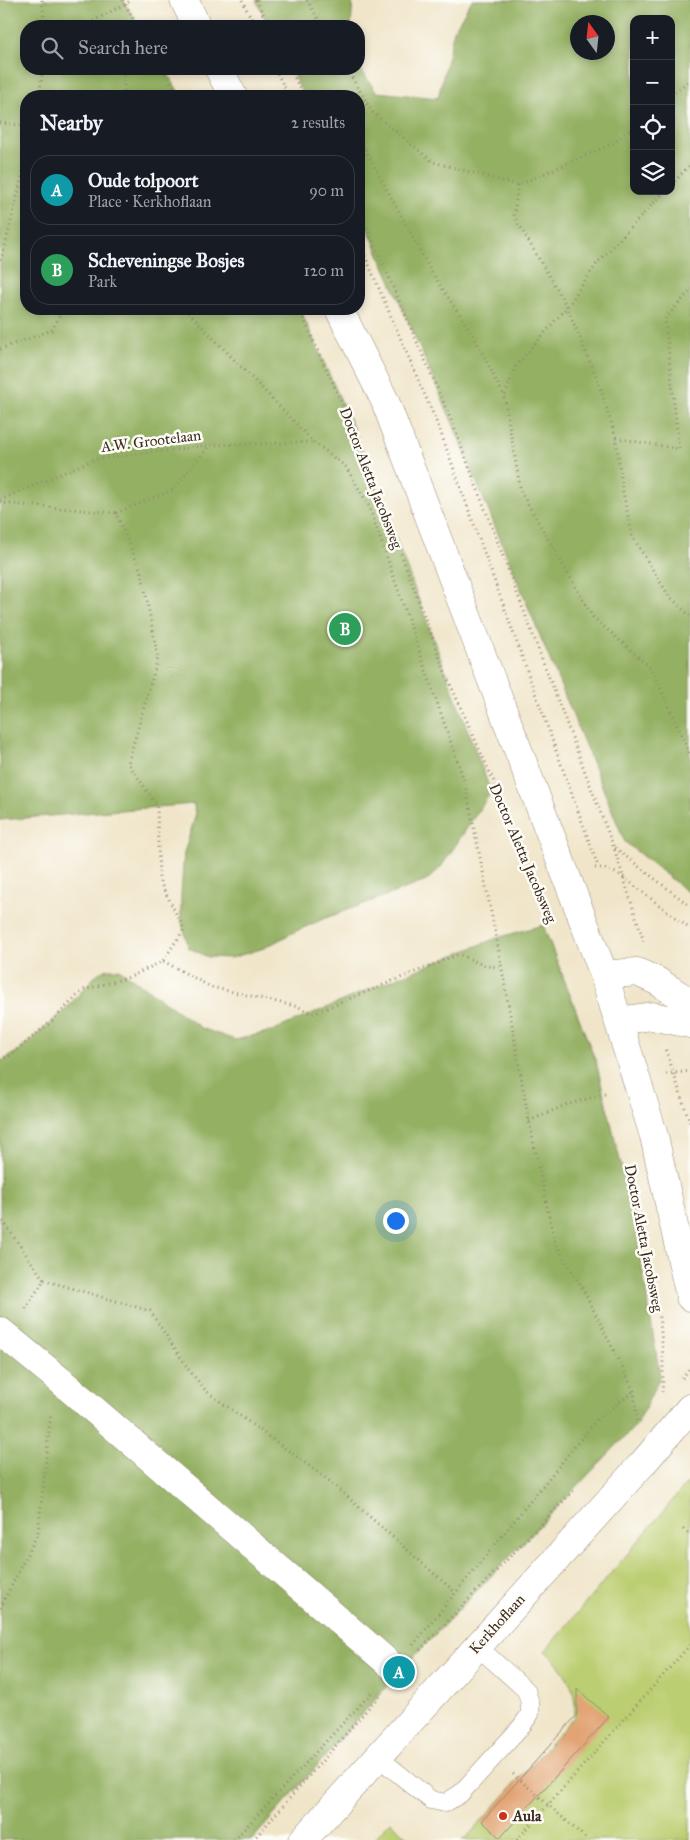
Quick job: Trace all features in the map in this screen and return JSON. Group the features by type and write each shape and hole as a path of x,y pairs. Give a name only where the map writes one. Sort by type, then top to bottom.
{"street":[{"path":"184,0 194,20"},
{"path":"222,75 230,90"},
{"name":"Doctor Aletta Jacobsweg","path":"342,315 385,401 604,975 654,1136 690,1297"},
{"path":"604,975 637,972 657,981 690,1002"},
{"path":"619,1020 652,1016 690,1024"},
{"path":"3,1334 56,1376 397,1670"},
{"name":"Kerkhoflaan","path":"303,1840 683,1417"}],"lane":[{"path":"378,1757 431,1800 445,1803 460,1794 521,1727 530,1714 530,1702 526,1690 477,1646"}],"path":[{"path":"42,0 44,20"},
{"path":"94,20 124,2 132,0"},
{"path":"242,0 252,20"},
{"path":"256,0 266,20"},
{"path":"307,0 319,20"},
{"path":"124,2 134,20"},
{"path":"39,90 42,75"},
{"path":"124,75 124,90"},
{"path":"166,75 175,90"},
{"path":"278,75 286,90"},
{"path":"293,75 301,90"},
{"path":"350,75 359,90"},
{"path":"675,92 690,80"},
{"path":"365,100 372,112 433,162 518,185 614,142 630,129"},
{"path":"0,123 20,125"},
{"path":"365,148 432,274 474,335 504,396 521,492 593,617 652,669 690,754"},
{"path":"675,180 690,165"},
{"path":"0,260 20,185"},
{"path":"518,185 514,216 567,307 598,381 616,438 622,487 632,536 669,596 690,616"},
{"path":"504,396 516,366 567,307 598,262 661,195"},
{"path":"365,223 452,422 614,848 657,981"},
{"path":"365,256 439,428 602,876"},
{"path":"616,438 679,450 666,319 690,291"},
{"path":"0,349 52,330 61,315"},
{"path":"192,315 314,442 346,467 369,506 465,783 529,1121 555,1243 583,1289 634,1391 643,1462"},
{"name":"Doctor Aletta Jacobsweg","path":"302,315 359,441 447,677 500,794"},
{"name":"A.W. Grootelaan","path":"0,502 95,459 211,444 314,442"},
{"path":"0,502 116,513 173,490 211,444"},
{"path":"0,1060 8,1057 51,1022 83,990 130,977 163,961 184,929 159,880 158,806 128,763 158,658 142,574 116,513"},
{"path":"614,848 690,906"},
{"path":"567,876 598,868 622,876 690,929"},
{"path":"163,961 211,987 299,1007 312,1014 459,954 486,966 501,967"},
{"path":"652,1016 671,1064 690,1123"},
{"path":"0,1217 44,1280 150,1311 189,1370 206,1391 326,1479 456,1593"},
{"path":"3,1334 44,1280"},
{"name":"Doctor Aletta Jacobsweg","path":"654,1286 661,1325 664,1366 661,1404 683,1417"},
{"path":"0,1608 38,1533 56,1376"},
{"path":"253,1840 397,1670 456,1593 598,1418 634,1391"},
{"path":"234,1840 397,1670 576,1488"},
{"path":"683,1530 690,1536"},
{"path":"516,1840 690,1645"},
{"path":"536,1794 588,1840"}],"green space":[{"path":"0,0 123,0 135,20 20,20 20,75 169,75 177,90 20,90 20,315 303,315 359,441 491,792 441,867 426,881 323,919 264,948 231,958 208,957 189,948 181,919 184,853 195,817 194,804 0,820"},
{"path":"256,0 353,0 351,20 266,20"},
{"path":"472,0 690,0 690,894 625,842 452,422 365,222 365,90 301,90 293,75 364,75 376,92 438,98 454,30"},
{"path":"543,925 596,1062 634,1218 660,1377 637,1424 399,1672 252,1840 0,1840 0,1062 18,1051 64,1011 97,974 107,969 119,969 201,1028 235,1040 272,1031 389,981 497,938"},
{"path":"690,1480 690,1840 462,1840 469,1835 574,1717 575,1707 572,1689 564,1672 545,1651"},
{"path":"391,1821 404,1835 413,1840 373,1840"}],"building":[{"path":"577,1689 609,1717 500,1838 482,1821 577,1715"}],"place":[{"name":"Scheveningse Bosjes","path":"345,629"},
{"name":"Oude tolpoort","path":"399,1672"},
{"name":"Aula","path":"503,1816"}]}
